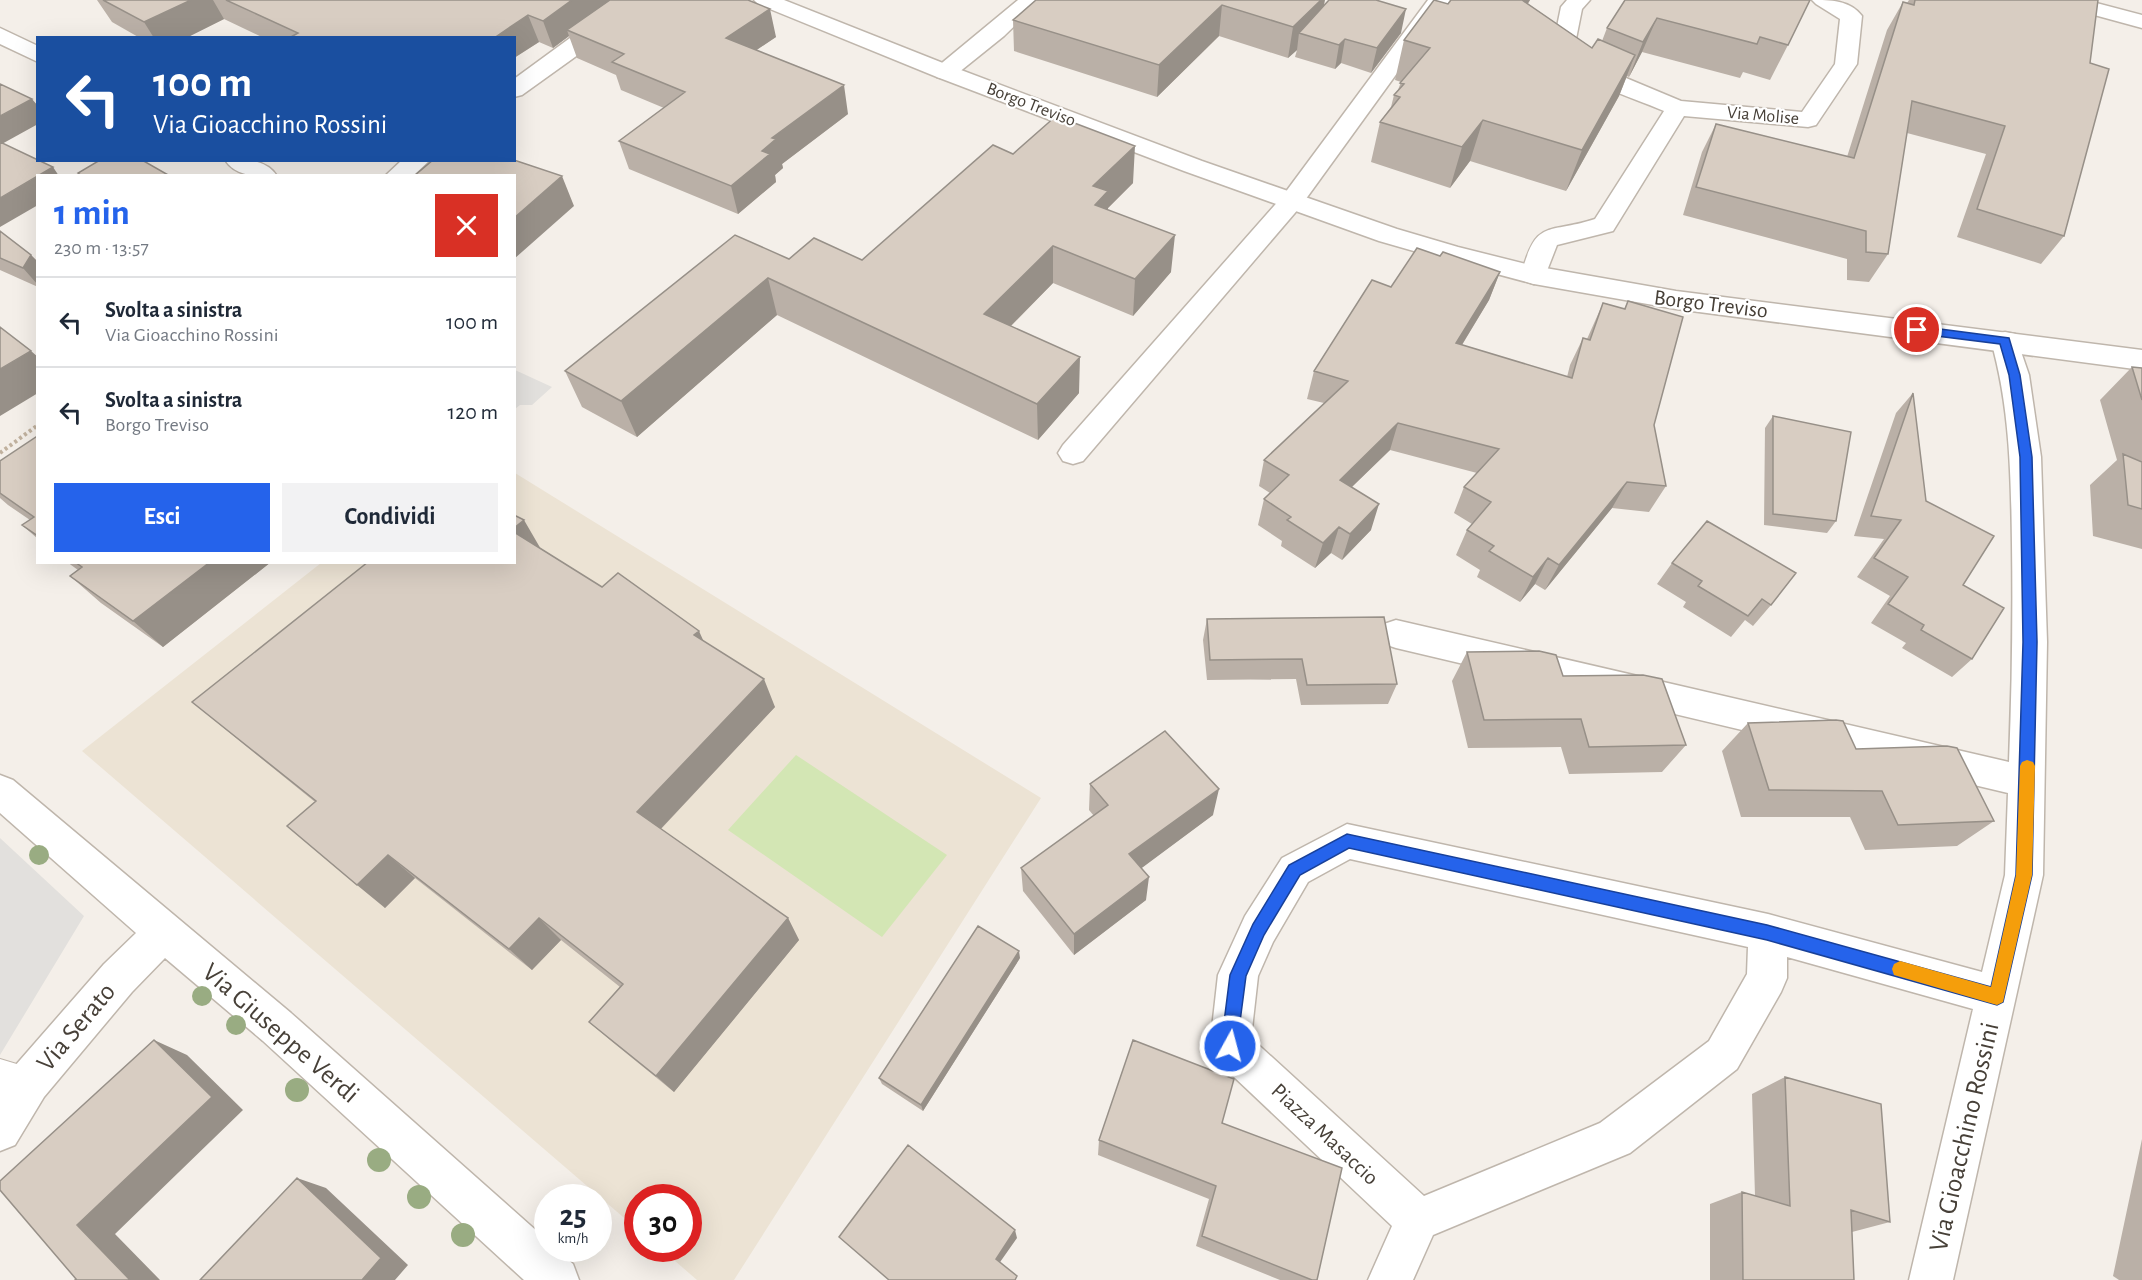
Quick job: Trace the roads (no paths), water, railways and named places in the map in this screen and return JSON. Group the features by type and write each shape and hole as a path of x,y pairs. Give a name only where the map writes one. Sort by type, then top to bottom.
{"street":[{"path":"516,89 636,0"},
{"path":"613,19 648,0"},
{"path":"945,72 1030,0"},
{"path":"1073,453 1291,202 1439,0"},
{"name":"Via Molise","path":"1579,0 1572,7 1563,51 1582,68 1677,108 1808,120 1846,64 1851,16 1831,2 1823,0"},
{"path":"2061,0 2142,22"},
{"name":"Borgo Treviso","path":"765,1 945,72 1291,202 1431,248 1534,275 1607,290 1676,300 2005,340 2142,360"},
{"path":"0,35 36,54"},
{"path":"1534,275 1540,253 1547,240 1558,235 1579,233 1604,225 1677,108"},
{"path":"240,162 262,174"},
{"path":"400,174 415,162"},
{"name":"Via Gioacchino Rossini","path":"1931,1280 2024,875 2030,642 2026,457 2015,375 2005,340"},
{"path":"1396,634 2027,782"},
{"name":"Via Giuseppe Verdi","path":"0,790 277,1027 557,1280"},
{"name":"Piazza Masaccio","path":"1418,1220 1230,1046 1238,975 1259,929 1295,870 1347,841 1767,933 1997,996"},
{"name":"Via Serato","path":"0,1130 15,1078 164,932"},
{"path":"1389,1280 1418,1220 1615,1138 1723,1055 1767,978 1767,933"}]}
